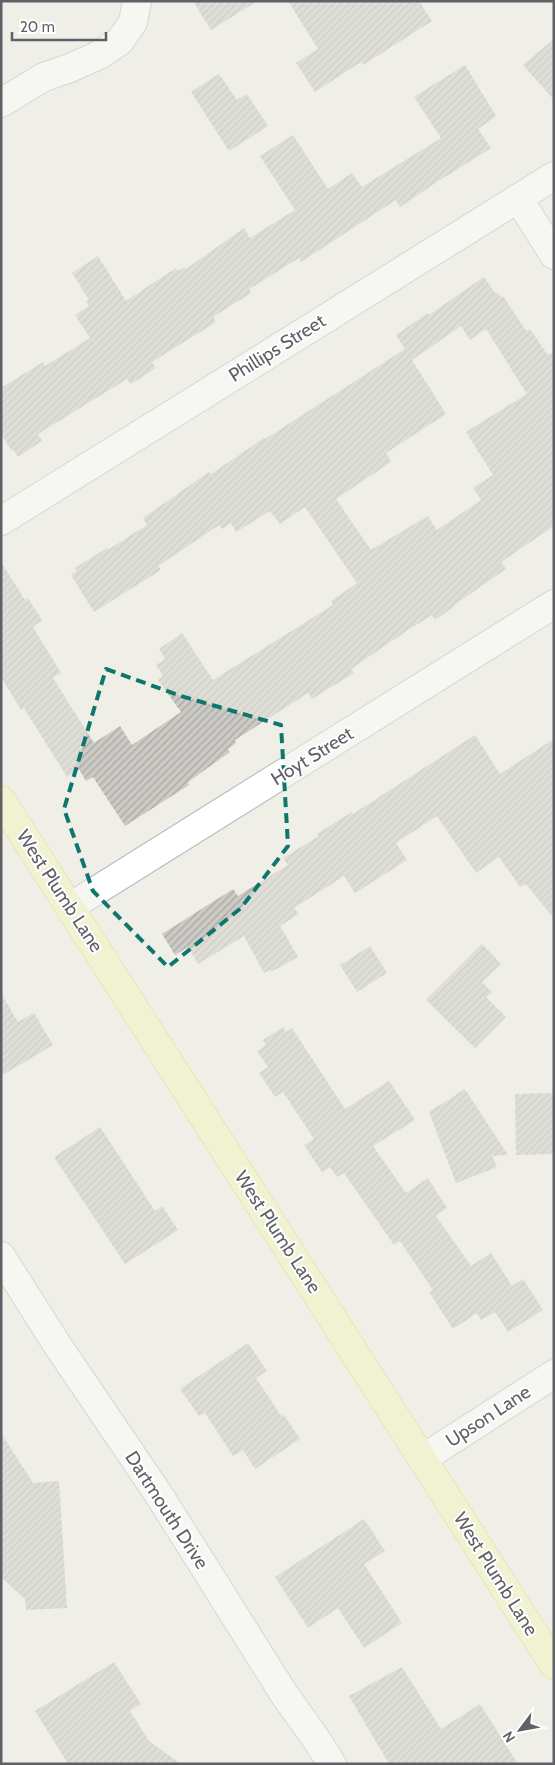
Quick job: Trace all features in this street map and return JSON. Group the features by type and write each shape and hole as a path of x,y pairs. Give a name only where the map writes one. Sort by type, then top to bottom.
{"main road":[{"name":"West Plumb Lane","path":"1,800 554,1665"}],"street":[{"path":"1,103 44,77 99,55 120,42 134,22 137,1"},
{"name":"Phillips Street","path":"1,521 554,176"},
{"path":"518,198 554,255"},
{"name":"Hoyt Street","path":"70,907 554,604"},
{"name":"Dartmouth Drive","path":"1,1256 56,1343 159,1495 284,1694 332,1764"},
{"name":"Upson Lane","path":"422,1459 554,1374"}],"highlighted area":[{"path":"106,669 181,696 281,725 288,846 241,908 168,967 93,891 64,809"}],"building":[{"path":"193,1 257,1 211,30"},
{"path":"288,1 419,1 432,21 363,65 361,62 315,92 296,63 318,49"},
{"path":"554,39 554,100 523,65"},
{"path":"465,65 496,116 478,129 491,148 400,207 396,200 301,262 299,258 249,289 251,293 213,317 216,322 152,362 156,368 131,384 127,379 38,434 42,441 18,457 14,450 12,451 1,434 1,388 43,362 45,366 90,338 75,315 89,306 86,301 89,300 72,273 98,256 126,301 176,268 178,271 185,267 186,269 244,228 250,238 295,210 260,156 293,135 328,189 352,173 362,187 441,138 414,97"},
{"path":"219,74 237,100 247,94 268,126 229,151 191,92"},
{"path":"484,277 495,293 497,292 501,297 503,296 526,331 530,329 547,354 554,353 554,526 501,562 506,569 435,620 432,615 351,669 354,673 312,699 308,693 235,740 236,743 228,749 230,752 188,782 189,785 125,826 93,777 86,781 79,769 67,777 24,708 21,710 1,677 1,562 25,600 28,598 42,620 33,627 61,673 53,678 94,743 120,726 132,745 181,712 158,680 163,676 156,665 165,659 159,649 182,633 213,680 333,605 331,601 357,583 305,507 280,524 270,511 236,532 231,523 222,529 219,525 158,566 161,570 94,612 71,575 77,571 75,568 147,525 143,518 209,472 211,474 264,438 405,349 396,335 428,313 429,315","holes":["461,326 470,340 486,329 527,394 466,432 493,475 473,488 481,500 437,530 428,516 371,550 336,499 391,462 386,453 446,414 412,360"]},
{"path":"475,735 500,774 554,739 554,919 526,884 520,887 499,857 476,873 437,816 396,843 407,860 355,893 344,876 294,908 299,914 280,926 298,957 271,972 270,970 264,973 244,936 198,964 188,947 175,955 162,934 233,889 238,896 288,865 283,858 319,836 317,834 352,812 353,814"},
{"path":"482,944 501,964 482,982 492,992 486,997 506,1017 475,1048 426,1000"},
{"path":"370,946 387,973 357,992 340,965"},
{"path":"1,993 18,1022 34,1013 53,1045 1,1076"},
{"path":"283,1027 286,1032 292,1028 345,1109 389,1081 415,1120 373,1146 406,1193 428,1178 447,1208 436,1216 471,1266 491,1253 512,1286 523,1279 543,1310 508,1332 495,1312 481,1320 477,1313 453,1329 429,1292 433,1290 400,1241 394,1245 344,1173 337,1177 330,1167 322,1172 304,1145 314,1139 283,1092 275,1097 259,1073 268,1067 257,1051 266,1045 263,1040"},
{"path":"465,1089 508,1155 492,1156 497,1167 456,1183 429,1112"},
{"path":"554,1093 554,1154 516,1155 515,1094"},
{"path":"100,1127 155,1211 162,1206 178,1230 125,1264 54,1157"},
{"path":"248,1343 267,1371 256,1378 282,1417 284,1415 300,1439 255,1469 243,1450 233,1456 205,1413 199,1416 180,1389"},
{"path":"1,1433 33,1483 59,1481 67,1608 26,1610 25,1599 1,1577"},
{"path":"364,1519 385,1551 364,1564 402,1623 364,1648 338,1608 308,1628 275,1577"},
{"path":"114,1662 141,1704 130,1711 149,1741 181,1764 68,1764 35,1711"},
{"path":"402,1667 441,1729 480,1704 518,1764 389,1764 349,1696"}]}
